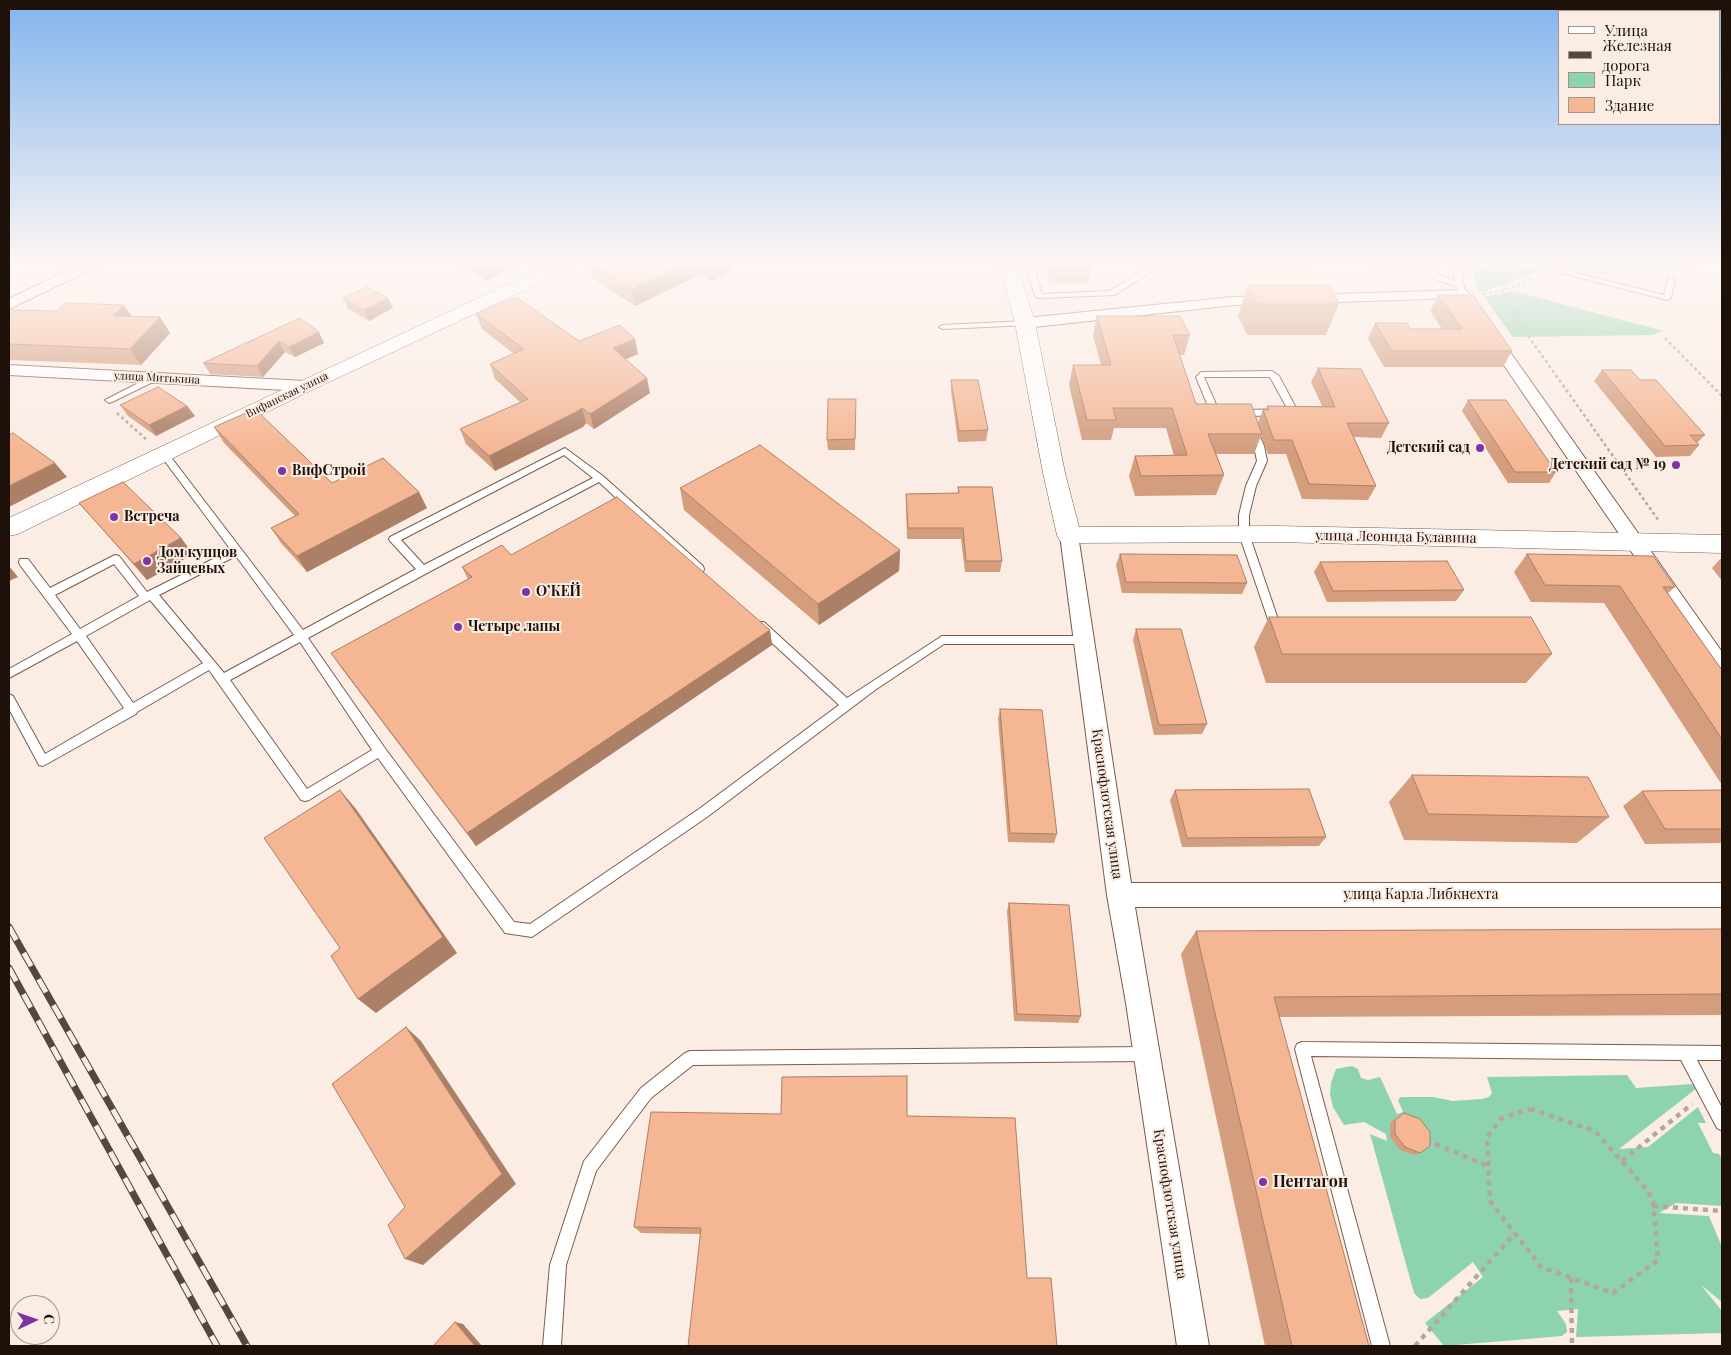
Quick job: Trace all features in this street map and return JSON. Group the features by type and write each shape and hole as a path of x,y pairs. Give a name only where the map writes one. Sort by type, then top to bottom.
{"street":[{"name":"Вифанская улица","path":"9,528 431,327"},
{"name":"Краснофлотская улица","path":"1025,327 1054,473 1069,535 1120,895 1147,1054 1192,1346"},
{"path":"1487,327 1722,668"},
{"name":"улица Митькина","path":"9,370 305,386"},
{"name":"улица Леонида Булавина","path":"1069,535 1244,534 1635,544 1722,544"},
{"name":"улица Карла Либкнехта","path":"1120,895 1722,895"}],"lane":[{"path":"1268,373 1275,376 1292,408 1291,411 1237,414 1221,414 1214,411 1200,375 1268,373"},
{"path":"109,400 154,378"},
{"path":"1237,414 1259,446 1262,462 1251,486 1244,515 1244,534 1277,632 1287,632"},
{"path":"423,570 394,539 565,451 600,478 709,578"},
{"path":"164,454 236,552 302,637 380,751 510,928 532,930 703,813 847,705 942,640 1084,640"},
{"path":"223,679 423,570 600,478"},
{"path":"9,674 149,596 236,552"},
{"path":"48,594 116,560 223,679 305,796 380,751"},
{"path":"24,562 79,635 132,711"},
{"path":"753,618 847,705"},
{"path":"9,699 43,761 210,664"},
{"path":"1382,1346 1302,1049 1722,1053"},
{"path":"1685,1053 1722,1123"},
{"path":"552,1346 558,1265 590,1167 646,1093 690,1058 1147,1054"}],"path":[{"path":"1523,327 1663,526 1686,535 1692,543"},
{"path":"1665,338 1722,396"},
{"path":"1622,1161 1706,1092"},
{"path":"1530,1109 1595,1130 1648,1191 1653,1206 1658,1260 1613,1292 1542,1267 1490,1201 1488,1166 1487,1137 1502,1118 1530,1109"},
{"path":"1426,1140 1488,1166"},
{"path":"1653,1206 1722,1211"},
{"path":"1415,1346 1515,1233"},
{"path":"1571,1278 1572,1346"}],"green space":[{"path":"1506,327 1650,327 1664,331 1651,335 1513,337"},
{"path":"1352,1066 1358,1069 1361,1078 1368,1080 1380,1077 1397,1114 1403,1112 1398,1100 1401,1097 1433,1097 1453,1101 1489,1097 1492,1093 1487,1077 1627,1075 1636,1088 1692,1084 1697,1088 1619,1149 1648,1147 1698,1107 1706,1123 1698,1123 1713,1153 1719,1154 1722,1159 1722,1206 1676,1203 1659,1213 1709,1216 1722,1247 1722,1302 1701,1285 1722,1311 1722,1333 1576,1337 1578,1309 1557,1311 1566,1324 1567,1332 1562,1336 1444,1346 1425,1323 1483,1277 1473,1262 1428,1298 1420,1299 1414,1293 1370,1134 1387,1141 1386,1134 1364,1122 1344,1125 1333,1107 1330,1095 1331,1083 1336,1069"}],"building":[{"path":"9,327 150,327 130,349 9,344"},
{"path":"280,327 313,327 319,332 289,347 279,341 257,366 203,363"},
{"path":"494,327 559,327 579,341 614,327 622,327 635,339 613,348 647,378 590,414 582,408 489,456 460,429 528,399 490,364 524,349"},
{"path":"1100,327 1186,327 1190,335 1173,335 1196,404 1251,404 1262,434 1208,434 1224,475 1141,476 1135,456 1187,455 1172,408 1113,408 1116,420 1087,420 1073,365 1111,365"},
{"path":"1378,327 1409,327 1410,329 1462,329 1461,327 1495,327 1512,351 1392,351"},
{"path":"1318,368 1361,369 1389,423 1347,423 1376,486 1309,484 1292,440 1274,440 1263,410 1269,410 1267,406 1335,407"},
{"path":"1602,370 1631,370 1640,380 1656,380 1705,435 1690,435 1699,445 1665,446"},
{"path":"951,380 978,380 988,430 959,431"},
{"path":"158,387 187,406 149,425 120,405"},
{"path":"828,399 856,399 855,439 827,440"},
{"path":"1468,400 1506,400 1556,472 1515,472"},
{"path":"255,409 332,483 383,458 419,492 297,556 271,528 299,514 214,427"},
{"path":"13,433 55,463 9,486 9,435"},
{"path":"760,445 900,550 818,604 680,488"},
{"path":"123,482 181,538 134,564 79,503"},
{"path":"958,487 992,487 1002,561 966,561 963,528 908,528 906,494 959,493"},
{"path":"617,497 770,630 467,833 331,653 472,577 462,567 502,545 511,555"},
{"path":"1120,554 1237,555 1247,583 1126,582"},
{"path":"1527,554 1653,556 1675,587 1663,587 1722,670 1722,739 1620,586 1545,585"},
{"path":"1447,561 1464,590 1333,591 1320,562"},
{"path":"1269,617 1531,617 1552,654 1282,654"},
{"path":"1136,629 1181,629 1207,724 1159,725"},
{"path":"1000,709 1042,710 1057,834 1010,833"},
{"path":"1412,775 1588,777 1609,817 1428,814"},
{"path":"1309,789 1326,837 1187,838 1175,790"},
{"path":"340,790 443,937 358,999 331,956 340,948 264,838"},
{"path":"1722,790 1722,829 1665,829 1642,791"},
{"path":"1009,903 1069,905 1081,1016 1017,1014"},
{"name":"Пентагон","path":"1722,929 1722,994 1274,997 1369,1346 1292,1346 1196,931"},
{"path":"406,1027 502,1174 405,1259 388,1225 405,1207 332,1084"},
{"path":"907,1076 907,1116 1015,1118 1027,1278 1051,1278 1057,1346 688,1346 701,1228 634,1227 651,1112 781,1114 782,1077"},
{"path":"1404,1113 1420,1119 1430,1132 1430,1146 1420,1153 1405,1147 1395,1134 1395,1120"},
{"path":"455,1322 475,1346 433,1346"}],"railway":[{"path":"9,927 247,1346"},
{"path":"9,968 217,1346"}],"place":[{"name":"Детский сад","path":"1480,448"},
{"name":"Детский сад № 19","path":"1676,465"},
{"name":"ВифСтрой","path":"282,471"},
{"name":"Встреча","path":"114,517"},
{"name":"Дом купцов Зайцевых","path":"147,561"},
{"name":"О’КЕЙ","path":"526,592"},
{"name":"Четыре лапы","path":"458,627"},
{"name":"Пентагон","path":"1263,1182"}]}
